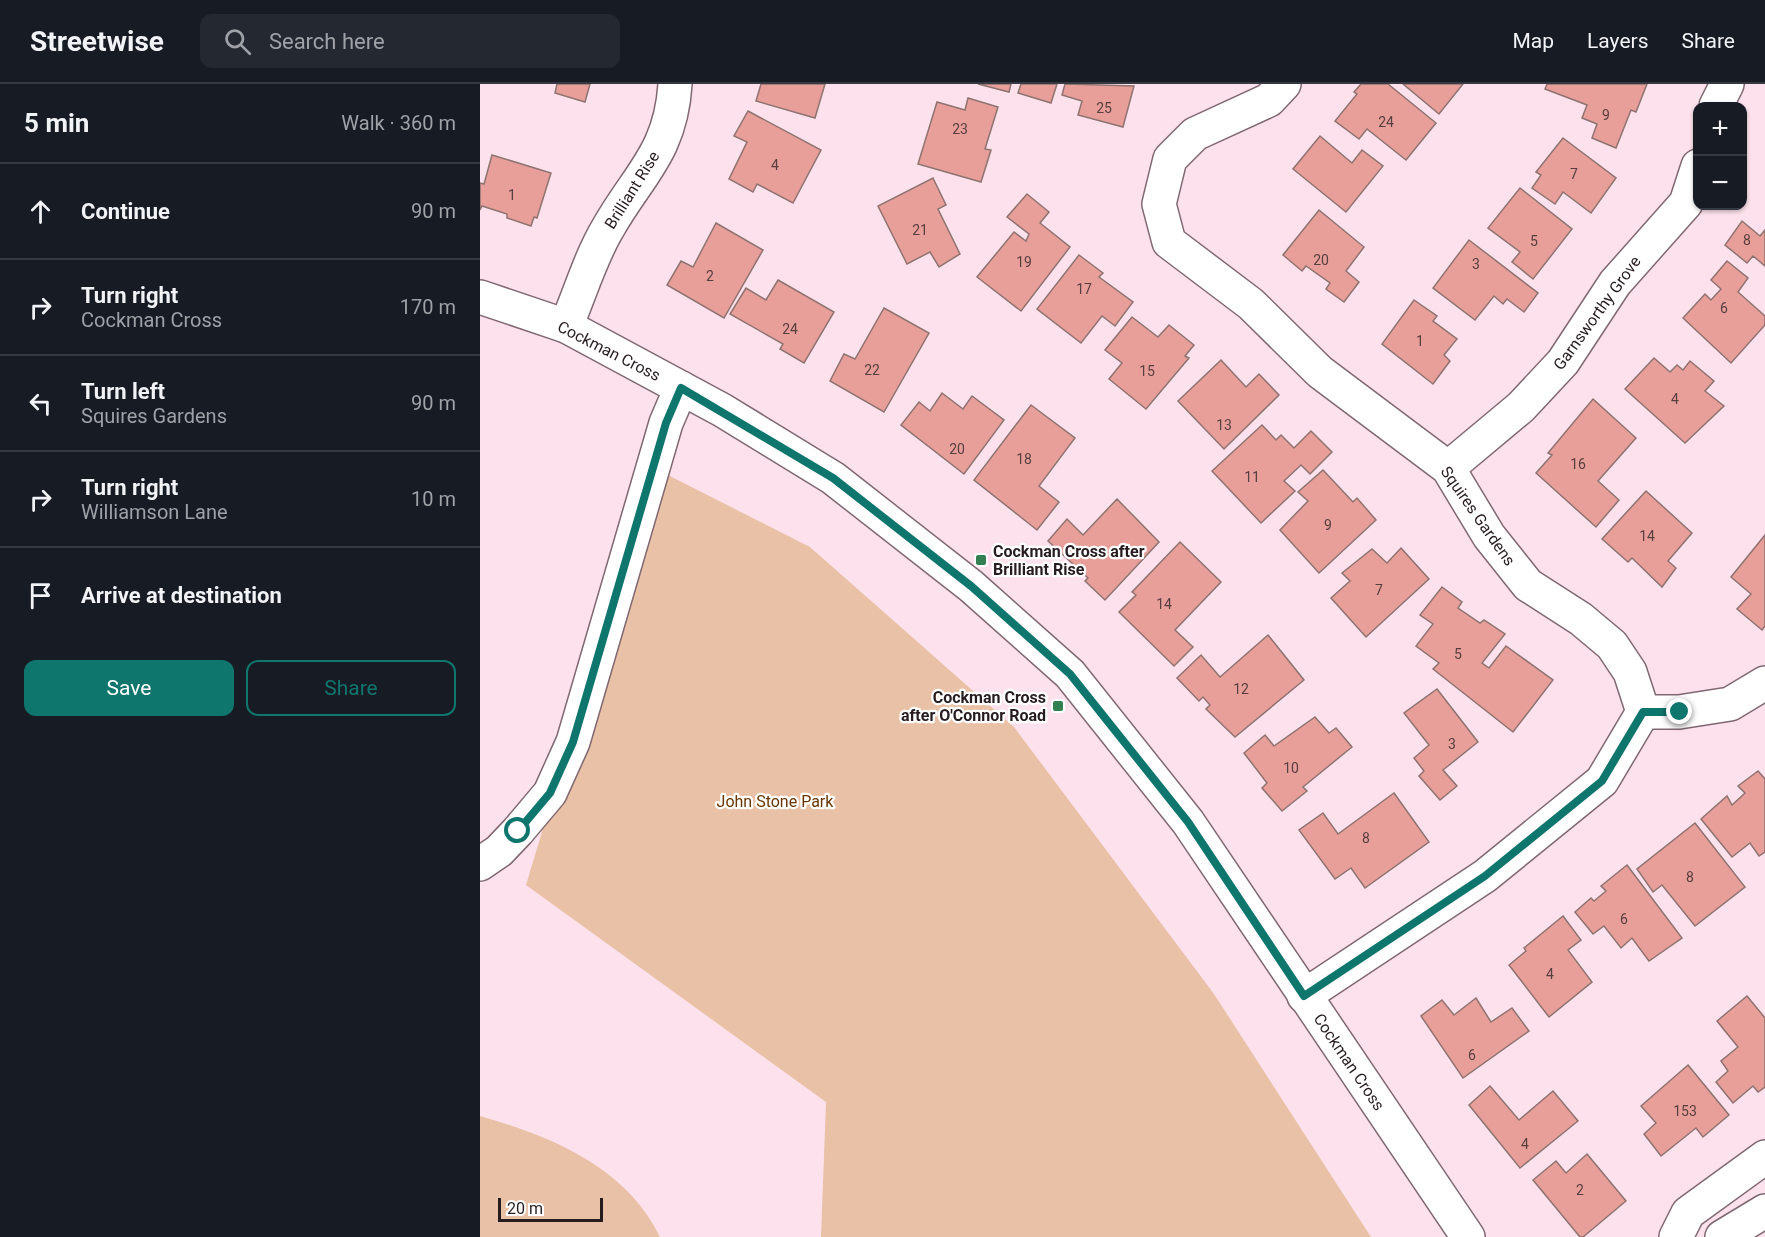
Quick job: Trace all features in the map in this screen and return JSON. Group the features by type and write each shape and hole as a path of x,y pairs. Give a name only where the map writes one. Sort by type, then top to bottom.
{"street":[{"name":"Brilliant Rise","path":"566,326 607,229 654,161 674,110 675,84"},
{"name":"Squires Gardens","path":"1284,84 1269,100 1195,134 1170,159 1159,204 1170,242 1251,304 1320,372 1448,468 1489,536 1528,585 1581,619 1612,645 1629,672 1643,712"},
{"path":"1718,102 1727,84"},
{"name":"Garnsworthy Grove","path":"1448,468 1521,407 1563,362 1615,282 1686,202 1693,181"},
{"name":"Cockman Cross","path":"480,297 566,326 681,388 833,478 971,586 1070,674 1188,822 1468,1237"},
{"path":"480,864 499,851 550,793 573,742 666,423 681,388"},
{"path":"1304,996 1485,876 1602,781 1643,712 1680,712 1730,704 1765,683"},
{"path":"1676,1237 1688,1213 1765,1157"},
{"path":"1722,1237 1765,1211"}],"green space":[{"name":"John Stone Park","path":"652,467 810,547 1014,727 1214,994 1371,1237 821,1237 826,1102 526,885"},
{"path":"480,1116 559,1145 607,1173 628,1191 660,1237 480,1237"}],"building":[{"path":"557,84 590,84 585,102 555,93"},
{"path":"761,84 825,84 815,118 756,101"},
{"path":"978,84 1011,84 1009,92"},
{"path":"1021,84 1057,84 1051,103 1018,93"},
{"path":"1065,84 1134,86 1123,127 1078,115 1082,101 1062,95"},
{"path":"1361,84 1388,84 1436,123 1406,160 1367,129 1359,139 1335,121 1357,94 1354,92"},
{"path":"1403,84 1463,84 1439,114"},
{"path":"1547,84 1647,84 1636,112 1631,110 1616,148 1592,138 1597,124 1582,118 1587,105 1545,89"},
{"path":"968,98 998,107 985,149 991,150 981,182 918,164 937,102 965,110"},
{"path":"748,111 821,150 793,203 757,184 753,192 729,179 747,142 734,136"},
{"path":"1320,136 1352,163 1362,150 1383,166 1346,212 1293,169"},
{"path":"1563,138 1616,178 1591,213 1563,192 1555,204 1532,188 1541,175 1536,172"},
{"path":"492,155 551,173 537,218 534,217 531,226 507,218 507,214 482,206 480,210 480,183 484,184"},
{"path":"933,178 946,205 938,209 960,254 939,267 930,252 907,264 878,206"},
{"path":"1520,188 1572,229 1533,279 1512,262 1520,252 1488,228"},
{"path":"1027,194 1049,212 1040,223 1070,247 1021,311 977,277 1014,232 1026,241 1029,234 1007,217"},
{"path":"1319,210 1364,247 1346,271 1359,282 1344,302 1326,289 1330,283 1306,266 1302,271 1283,255"},
{"path":"1742,221 1760,236 1765,230 1765,266 1753,256 1747,263 1725,245"},
{"path":"716,223 763,250 724,318 667,285 681,261 693,267"},
{"path":"1469,240 1538,293 1524,312 1507,299 1503,304 1494,296 1475,320 1433,288"},
{"path":"1079,255 1103,273 1099,277 1133,302 1115,326 1102,316 1081,343 1037,309"},
{"path":"1727,261 1748,278 1738,292 1765,316 1765,325 1731,363 1683,318 1705,294 1711,300 1721,289 1711,280"},
{"path":"778,280 834,312 804,363 780,349 783,344 730,314 746,288 766,300"},
{"path":"1414,300 1437,316 1433,321 1457,339 1444,355 1450,361 1433,384 1382,344"},
{"path":"884,308 929,333 884,412 830,381 844,354 855,359"},
{"path":"1132,317 1158,337 1169,325 1194,345 1185,356 1189,358 1146,409 1109,379 1122,363 1105,350"},
{"path":"1654,358 1670,372 1677,365 1683,370 1690,361 1714,381 1705,391 1724,406 1685,443 1625,389"},
{"path":"1221,360 1246,387 1259,374 1279,395 1224,449 1178,401"},
{"path":"942,393 963,409 972,396 1004,420 964,474 901,425 919,402 930,411"},
{"path":"1593,399 1636,438 1598,481 1619,500 1596,527 1536,473 1552,455 1548,453"},
{"path":"1031,405 1075,438 1039,486 1059,502 1037,530 974,480"},
{"path":"1262,425 1276,440 1281,435 1294,448 1311,431 1332,452 1310,474 1301,465 1284,481 1295,491 1261,523 1212,471"},
{"path":"1323,470 1353,502 1357,498 1376,520 1319,573 1280,530 1308,501 1298,492"},
{"path":"1646,491 1692,533 1668,561 1676,568 1662,587 1632,558 1628,562 1602,539"},
{"path":"1117,499 1159,542 1105,600 1085,581 1088,578 1048,541 1067,519 1083,535"},
{"path":"1765,535 1765,626 1762,630 1737,609 1751,594 1731,577"},
{"path":"1180,542 1221,582 1175,630 1193,647 1174,666 1119,612 1136,595 1132,592"},
{"path":"1401,548 1429,579 1366,637 1331,598 1350,581 1342,573 1372,549 1387,563"},
{"path":"1442,587 1462,602 1458,608 1480,623 1484,620 1505,634 1482,663 1489,668 1506,646 1553,680 1513,732 1433,669 1439,663 1416,646 1433,624 1420,615"},
{"path":"1268,635 1304,680 1235,737 1206,709 1210,705 1203,697 1199,701 1177,678 1201,655 1220,677"},
{"path":"1437,689 1478,742 1443,770 1457,786 1440,800 1419,776 1424,771 1414,758 1429,745 1404,713"},
{"path":"1315,717 1329,733 1336,728 1352,747 1303,787 1307,791 1282,811 1262,788 1267,783 1244,753 1265,735 1274,746"},
{"path":"1758,771 1765,779 1765,852 1759,856 1750,843 1732,857 1701,819 1727,796 1732,805 1745,793 1738,786"},
{"path":"1394,793 1429,842 1365,888 1351,868 1335,879 1299,830 1323,813 1338,834"},
{"path":"1695,823 1745,887 1695,926 1662,885 1653,892 1637,869"},
{"path":"1627,865 1682,938 1649,961 1632,938 1621,948 1604,926 1593,934 1575,912 1591,898 1594,901 1606,891 1601,886"},
{"path":"1563,916 1581,940 1568,950 1592,982 1549,1017 1509,965 1526,951 1524,948"},
{"path":"1747,996 1765,1018 1765,1087 1758,1092 1753,1086 1733,1103 1716,1082 1728,1071 1721,1061 1738,1047 1717,1021"},
{"path":"1476,998 1491,1022 1512,1008 1529,1031 1463,1078 1421,1016 1442,1000 1454,1015"},
{"path":"1688,1065 1729,1115 1703,1137 1696,1128 1661,1156 1644,1134 1656,1123 1641,1106"},
{"path":"1490,1086 1519,1120 1553,1091 1578,1121 1520,1168 1469,1105"},
{"path":"1587,1154 1626,1201 1583,1237 1580,1237 1533,1180 1556,1161 1566,1173"}],"place":[{"name":"Cockman Cross after Brilliant Rise","path":"981,560"},
{"name":"Cockman Cross after O'Connor Road","path":"1058,706"}],"route":[{"path":"518,831 550,793 573,742 666,423 681,388 722,410 833,478 971,586 1070,674 1188,822 1304,996 1485,876 1602,781 1643,712 1680,712"}]}
